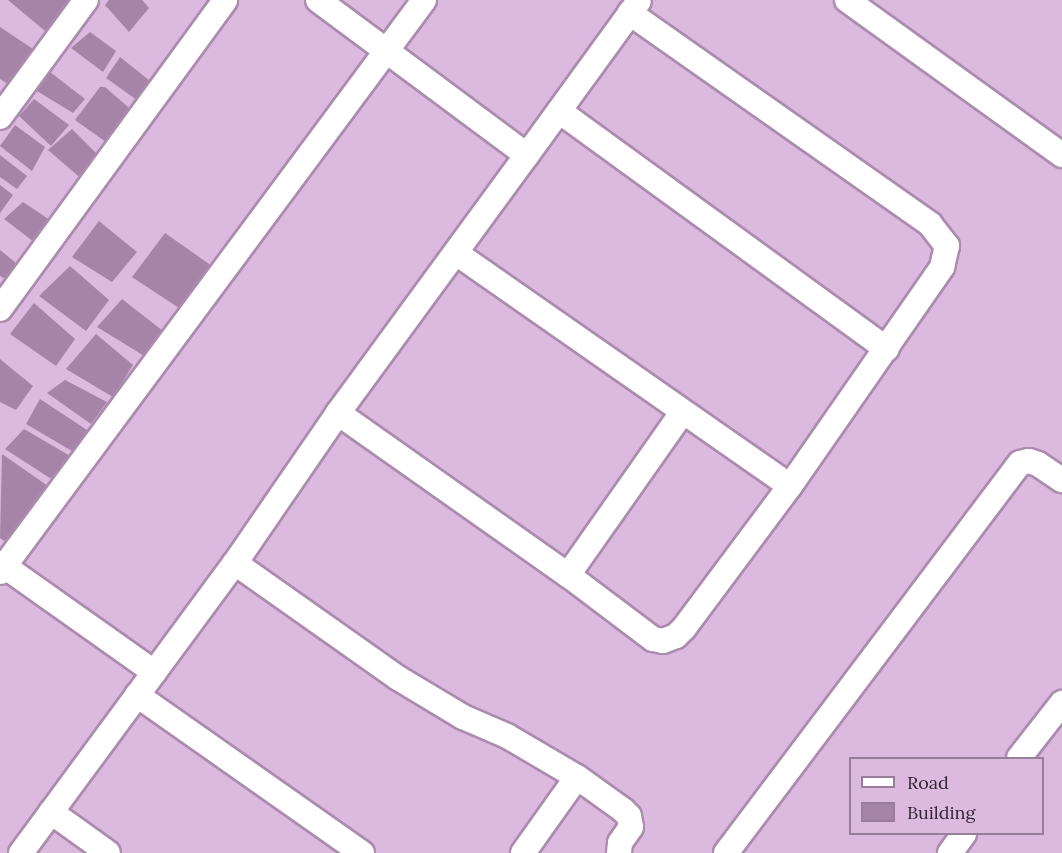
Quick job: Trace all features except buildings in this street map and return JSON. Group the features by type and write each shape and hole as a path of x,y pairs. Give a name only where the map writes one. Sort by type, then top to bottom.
{"street":[{"path":"0,117 86,0"},
{"path":"0,309 225,0"},
{"path":"318,0 527,155"},
{"path":"154,672 2,567 424,0"},
{"path":"847,0 1062,155"},
{"path":"21,853 235,562 338,413 635,7 930,224 947,246 942,267 790,486 684,628 663,641 653,639 568,575 338,413"},
{"path":"559,111 887,349"},
{"path":"456,253 682,413 790,486"},
{"path":"568,575 682,413"},
{"path":"726,853 1020,463 1029,461 1038,464 1062,480"},
{"path":"235,562 398,678 463,717 507,736 577,777 629,816 631,827 620,843 619,853"},
{"path":"137,695 362,853"},
{"path":"1021,757 1062,703"},
{"path":"523,853 577,777"},
{"path":"51,812 108,853"},
{"path":"950,853 963,835"}]}
